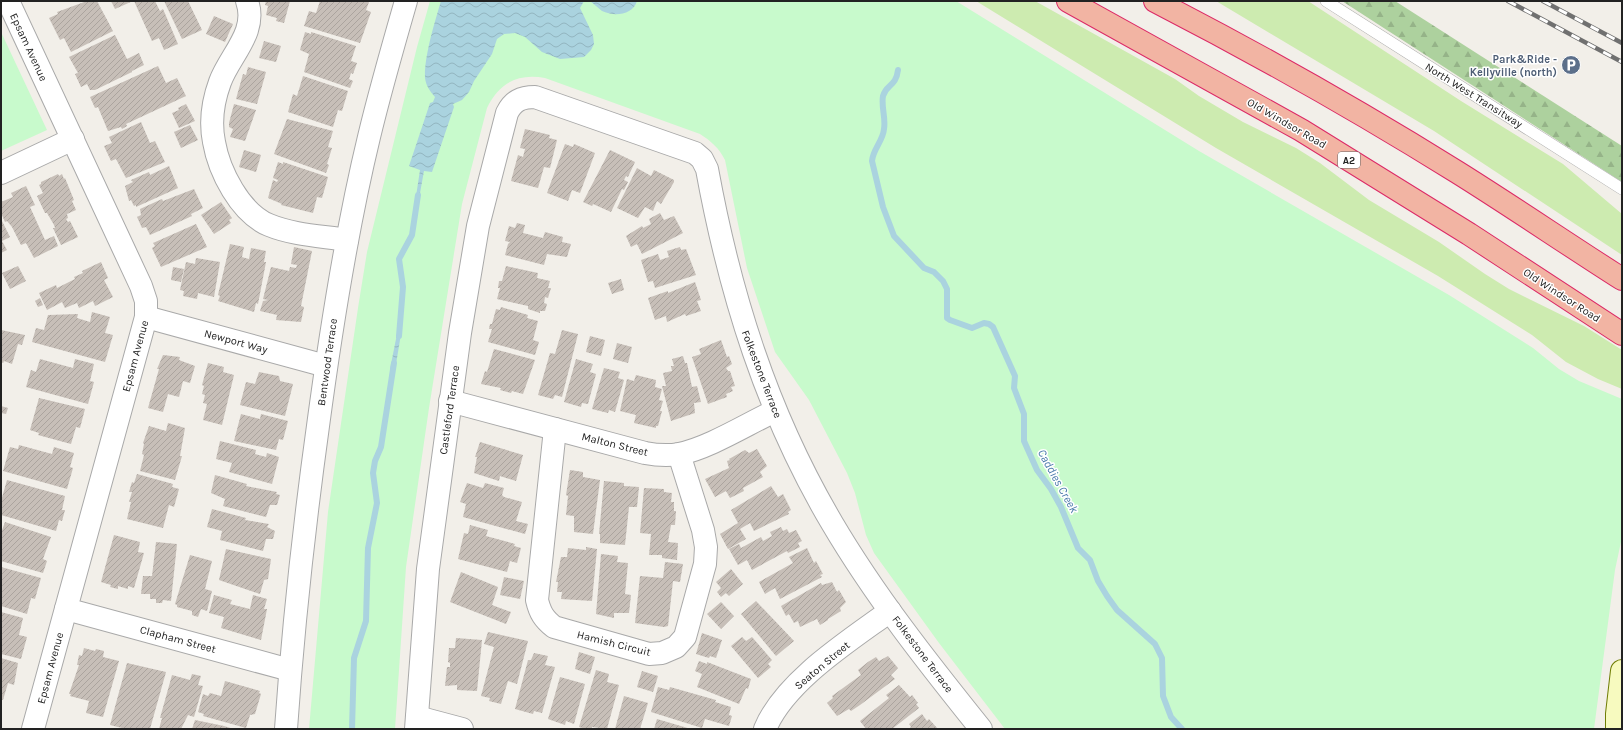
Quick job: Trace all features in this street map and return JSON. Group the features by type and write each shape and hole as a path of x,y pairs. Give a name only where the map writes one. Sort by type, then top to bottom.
{"highway":[{"name":"Old Windsor Road","path":"1068,1 1306,134 1469,234 1622,334"},
{"path":"1155,1 1244,48 1373,121 1459,174 1622,279"}],"main road":[{"path":"1617,729 1616,714 1622,671"}],"street":[{"path":"247,1 250,15 247,30 221,81 213,111 214,142 224,172 241,203 259,220 270,226 290,231 347,240"},
{"name":"Bentwood Terrace","path":"286,729 302,540 326,366 347,240 369,136 406,1"},
{"name":"Epsam Avenue","path":"14,3 73,139 141,286 146,301 146,317 33,729"},
{"name":"Folkestone Terrace","path":"519,99 535,96 694,153 702,159 706,169 726,265 740,314 775,411 832,522 890,611 981,729"},
{"name":"Castleford Terrace","path":"417,723 428,569 450,401 471,262 486,190 507,113 511,106 519,99"},
{"path":"1,173 73,139"},
{"name":"Newport Way","path":"146,317 326,366"},
{"name":"Malton Street","path":"450,401 645,453 662,455 679,454 701,447 775,411"},
{"name":"Hamish Circuit","path":"555,428 537,600 539,610 545,620 554,627 649,654 662,653 676,647 685,636 705,564 706,547 703,530 679,454"},
{"name":"Clapham Street","path":"66,609 290,670"},
{"name":"Seaton Street","path":"765,729 777,707 812,671 890,611"},
{"path":"417,723 462,729"}],"lane":[{"name":"North West Transitway","path":"1326,1 1622,190"}],"green space":[{"path":"430,1 956,1 1199,151 1449,295 1533,348 1559,369 1579,381 1622,399 1622,537 1615,570 1594,729 1005,729 939,643 874,553 866,535 855,493 847,473 809,400 775,352 747,268 725,160 720,152 711,142 700,134 545,78 526,77 510,82 504,86 497,92 487,108 462,204 429,408 406,567 395,729 309,729 328,512 367,252 417,47"},
{"path":"976,1 1035,1 1175,79 1199,96 1243,122 1296,148 1320,163 1369,200 1439,242 1509,289 1584,326 1622,350 1622,389 1598,379 1566,362 1532,335 1438,276 1216,148"},
{"path":"1216,1 1308,1 1461,101 1563,164 1622,214 1622,255 1434,131"},
{"path":"1342,1 1395,1 1622,146 1622,182"},
{"path":"1,32 47,130 1,151"}],"water":[{"path":"441,1 584,1 580,8 593,35 594,44 591,50 584,57 560,59 542,52 525,37 515,33 504,34 497,39 492,54 474,81 469,92 462,100 453,104 454,107 432,172 424,171 418,204 415,203 420,170 409,166 430,103 433,102 435,97 426,84 425,69 430,39"},
{"path":"590,1 637,1 635,6 627,12 622,14 612,14 602,11"},
{"path":"402,328 395,370 390,369 398,329"}],"building":[{"path":"87,1 97,1 113,31 71,52 64,38 60,40 49,18 58,14 57,12"},
{"path":"111,1 133,1 115,9"},
{"path":"134,1 155,1 160,11 163,9 178,44 164,50 159,38 152,41"},
{"path":"164,1 188,1 202,30 182,39"},
{"path":"266,1 290,1 284,23 276,21 277,18 266,15 268,6 265,5"},
{"path":"320,1 369,2 366,10 371,12 360,43 304,26 309,11 316,13"},
{"path":"214,16 233,24 225,42 206,34"},
{"path":"305,32 311,34 311,32 356,46 351,61 357,63 353,74 351,73 349,79 353,81 350,88 304,72 309,54 300,50"},
{"path":"115,35 127,59 139,53 144,65 95,90 90,90 87,84 81,87 75,74 78,73 69,57"},
{"path":"264,41 281,46 276,62 259,58"},
{"path":"158,66 166,83 177,78 186,96 126,124 127,126 122,129 121,127 108,131 98,107 95,108 90,97"},
{"path":"248,67 266,72 257,104 236,99 243,74 246,75"},
{"path":"303,76 348,91 342,111 338,110 333,127 288,112 293,94 297,96"},
{"path":"186,104 195,121 179,128 172,113 179,110 178,108"},
{"path":"234,104 256,110 245,141 230,137 233,129 229,127 229,123"},
{"path":"287,119 333,131 328,147 332,148 326,173 274,154"},
{"path":"141,122 150,143 155,141 165,162 126,178 116,159 111,161 104,146 112,143 109,137"},
{"path":"190,125 198,140 181,148 174,132"},
{"path":"525,129 550,135 549,138 557,140 550,168 544,167 538,188 511,181 518,155 523,157 525,149 520,148"},
{"path":"565,144 573,147 574,144 595,153 580,193 572,190 568,201 547,193"},
{"path":"244,150 261,155 256,172 239,167"},
{"path":"610,150 635,162 628,177 626,176 624,180 628,182 624,190 622,189 611,212 593,204 592,206 583,202"},
{"path":"278,162 283,164 283,162 328,177 322,198 317,197 313,213 281,205 282,204 268,198 273,180 277,182 278,180 273,178"},
{"path":"169,166 178,188 136,207 131,200 129,201 125,186 133,182 131,180 149,172 150,175"},
{"path":"637,168 651,176 654,170 674,180 661,204 657,201 653,211 645,207 638,218 617,208"},
{"path":"58,174 59,176 62,174 64,179 65,178 74,200 72,201 76,210 67,214 68,218 66,219 68,222 70,221 78,237 61,245 53,228 55,228 54,225 47,213 45,213 37,196 43,193 39,185 41,182"},
{"path":"26,186 35,205 30,207 45,240 54,236 58,246 34,258 26,243 21,245 12,227 7,221 5,222 1,213 1,202 13,197 11,193"},
{"path":"194,189 203,208 191,214 192,216 150,235 146,227 142,228 137,217 141,215 140,209 162,199 163,201"},
{"path":"221,202 232,218 229,220 231,223 214,234 201,215"},
{"path":"660,213 664,220 674,216 683,233 642,254 637,244 631,247 626,236 642,226 643,228 651,224 649,219"},
{"path":"1,219 10,237 2,241 7,250 1,253"},
{"path":"517,223 525,225 523,233 543,238 545,232 563,237 562,242 571,244 567,257 547,254 544,265 505,255 510,242 505,241 509,226 515,228"},
{"path":"196,224 207,247 161,267 152,248 155,246 153,243"},
{"path":"230,244 244,247 242,257 249,259 251,248 266,251 264,262 266,262 258,304 256,303 254,312 218,301 220,296 218,295"},
{"path":"294,247 312,251 301,306 304,307 301,322 276,320 277,315 260,311 263,301 268,300 263,299 271,267 289,271 290,267 296,268 297,265 291,264"},
{"path":"680,247 681,250 686,249 696,275 655,288 653,281 648,282 641,260 658,254 660,260 669,257 667,251"},
{"path":"196,258 220,262 214,297 198,293 197,299 183,296 184,291 180,290 186,262 195,264"},
{"path":"101,262 108,278 104,280 113,297 95,306 93,301 79,308 77,303 65,308 62,302 47,310 39,293 56,285 57,288 75,279 74,277 83,273 82,271"},
{"path":"18,266 26,281 10,289 2,273"},
{"path":"506,266 538,273 537,278 550,281 548,288 551,288 548,298 545,297 544,303 547,304 545,311 540,311 540,313 528,309 528,306 497,299 500,288 498,288 499,281 502,281"},
{"path":"173,267 184,269 181,282 171,280"},
{"path":"621,279 624,290 612,294 608,283"},
{"path":"695,282 701,300 697,301 701,311 686,316 685,314 667,322 666,316 655,320 648,298 668,291 668,293"},
{"path":"40,298 43,305 38,307 35,301"},
{"path":"501,307 528,315 527,318 538,321 533,340 539,342 535,355 488,342 492,329 489,329 490,324 492,324 496,309 500,310"},
{"path":"92,312 110,317 105,333 113,335 105,362 32,342 36,328 44,330 48,315 78,314 77,318 90,322"},
{"path":"1,330 25,335 22,345 18,344 12,364 4,361 3,363 1,362"},
{"path":"562,330 578,334 562,397 555,395 553,399 538,395 550,353 555,354"},
{"path":"590,336 605,340 601,356 586,352"},
{"path":"721,340 727,357 729,356 732,364 726,368 730,371 735,386 731,387 733,391 726,394 727,397 708,404 692,357 701,354 699,349"},
{"path":"617,343 632,347 628,363 613,359"},
{"path":"494,349 535,360 523,394 512,391 511,393 500,390 501,388 481,384 485,371 487,372"},
{"path":"163,355 180,357 179,360 195,366 190,383 183,381 179,397 168,394 163,412 148,408 159,369 157,369"},
{"path":"683,356 685,363 687,363 692,387 697,386 701,402 694,403 695,413 671,421 662,386 666,386 663,373 672,371 671,366 674,366 672,359"},
{"path":"40,359 73,368 75,359 94,364 90,381 94,382 88,404 26,387 31,370 36,372"},
{"path":"576,359 593,364 590,372 596,374 588,404 582,403 581,407 564,402"},
{"path":"208,363 224,367 223,372 234,375 222,425 203,420 207,404 203,403 205,395 202,394 204,386 202,385"},
{"path":"604,368 620,372 618,378 624,380 615,412 609,410 608,413 592,409"},
{"path":"259,372 279,376 280,381 293,384 285,416 240,405 246,382 255,384"},
{"path":"636,375 656,380 655,387 662,389 659,400 663,401 660,411 662,411 658,426 656,426 656,428 634,423 636,415 620,411 627,379 634,381"},
{"path":"39,398 85,409 80,428 76,427 71,444 38,435 39,433 30,430"},
{"path":"1,406 8,408 6,414 1,413"},
{"path":"241,414 260,419 261,414 288,421 283,440 279,439 276,450 234,441"},
{"path":"168,423 185,428 180,456 182,456 175,480 140,471 144,455 142,454 143,443 149,426 166,431"},
{"path":"220,441 256,450 255,454 266,457 267,453 279,457 272,484 229,472 232,463 216,459"},
{"path":"480,442 523,455 516,481 500,476 499,481 474,473 477,457 475,457"},
{"path":"19,445 52,454 54,447 74,453 70,467 73,468 67,489 3,471 10,447 18,449"},
{"path":"757,449 767,466 760,472 763,477 743,488 744,491 730,498 726,491 715,497 705,479 729,468 727,461 730,460 729,459 745,450 749,453"},
{"path":"570,470 583,472 583,477 600,480 593,534 574,532 574,516 566,515 568,496 566,495"},
{"path":"137,474 173,484 172,487 179,489 174,507 169,505 163,528 127,519 132,492 129,492 132,482 134,483"},
{"path":"215,475 247,484 246,486 277,492 276,494 280,495 277,505 270,505 266,517 223,506 225,499 211,493"},
{"path":"7,480 65,496 62,510 65,510 62,521 59,520 56,531 1,515 1,501"},
{"path":"604,481 624,483 624,486 639,487 637,507 629,507 625,545 600,543 599,534"},
{"path":"467,483 483,488 485,483 504,488 502,495 504,497 522,502 516,521 528,524 525,534 463,517 466,504 460,502"},
{"path":"771,486 778,497 783,494 791,510 788,512 789,514 754,531 750,523 740,529 746,539 728,549 720,534 738,523 731,510"},
{"path":"644,488 664,489 664,492 672,493 671,502 674,502 674,511 676,511 675,525 671,525 668,542 678,543 677,560 662,558 662,555 649,555 651,534 640,533"},
{"path":"212,509 246,518 245,520 269,524 267,527 275,531 273,539 266,539 263,551 220,540 222,531 207,527"},
{"path":"5,522 51,537 43,559 47,561 43,573 1,561 1,533"},
{"path":"470,525 488,530 486,536 515,544 514,546 521,548 517,563 510,561 507,572 458,559 464,533 468,534"},
{"path":"781,527 783,531 787,529 789,533 796,530 802,541 798,543 800,547 788,553 787,551 752,570 747,560 738,565 729,549 739,544 741,548 761,537 763,541 772,536 770,532"},
{"path":"114,535 140,542 138,552 144,553 134,588 128,586 128,589 118,586 118,589 101,582"},
{"path":"156,542 177,544 171,601 163,600 162,603 156,603 156,599 150,599 150,594 141,594 143,576 152,576"},
{"path":"586,547 597,549 592,601 561,599 562,592 557,592 558,582 556,582 561,557 567,557 568,548 586,550"},
{"path":"807,548 814,563 816,561 823,574 820,575 822,577 780,599 775,588 765,594 759,582 793,563 789,557"},
{"path":"226,549 271,559 268,579 264,580 260,594 219,580"},
{"path":"601,554 618,556 617,562 628,563 625,594 631,595 629,613 614,613 614,618 596,614"},
{"path":"190,555 212,561 205,589 212,591 207,611 201,609 198,617 192,615 192,611 177,607 175,604"},
{"path":"665,562 683,564 680,582 673,581 668,626 664,627 635,623 640,576 663,578"},
{"path":"1,567 41,578 35,599 31,598 27,614 1,606"},
{"path":"731,569 743,584 729,596 726,593 721,597 717,592 721,588 716,582"},
{"path":"461,572 498,587 492,605 511,612 506,624 450,602"},
{"path":"504,577 524,581 520,599 500,595"},
{"path":"832,582 837,592 839,590 846,602 840,608 841,611 820,625 817,619 800,627 798,621 794,623 789,614 786,616 781,606 821,583 822,585"},
{"path":"214,595 232,600 230,604 250,609 253,595 267,599 264,609 267,609 261,640 221,628 224,617 209,613"},
{"path":"756,601 794,641 776,656 741,614"},
{"path":"721,602 734,616 721,629 707,614"},
{"path":"1,612 23,618 19,635 27,637 21,659 1,654"},
{"path":"488,632 528,641 517,684 508,681 501,704 489,701 490,698 481,696 494,647 484,644"},
{"path":"702,633 722,640 716,658 710,656 709,658 696,654"},
{"path":"742,637 746,641 752,637 772,660 768,664 771,667 758,678 731,646"},
{"path":"456,638 482,640 477,691 457,690 457,685 445,686 447,667 450,667 450,663 448,662 449,648 455,648"},
{"path":"84,648 95,651 96,649 104,651 103,657 119,661 103,717 86,713 89,701 70,696 71,694 69,694 79,665 77,665 79,655 82,656"},
{"path":"579,652 595,657 590,674 575,669"},
{"path":"534,653 548,656 545,665 555,667 542,713 534,711 533,714 515,709 528,660 531,660"},
{"path":"888,656 898,668 891,675 895,679 851,711 849,709 837,716 827,703 833,698 832,696 861,675 858,670 868,662 876,657 879,661"},
{"path":"1,658 18,663 14,685 8,683 3,700 1,699"},
{"path":"699,661 707,664 707,662 751,679 748,689 746,688 739,704 697,687 702,674 695,671"},
{"path":"127,663 166,672 150,729 126,729 110,725"},
{"path":"596,670 609,674 607,682 619,685 607,729 592,727 592,729 586,729 579,727"},
{"path":"642,671 658,676 653,692 637,687"},
{"path":"192,674 201,676 198,685 203,686 194,717 188,715 181,729 159,729 162,718 160,718 172,675 190,680"},
{"path":"560,677 585,684 574,724 566,721 565,725 548,719"},
{"path":"225,681 260,691 259,693 261,694 255,714 250,715 246,728 203,716 204,714 198,712 203,694 208,696 210,693 221,696"},
{"path":"899,685 910,697 912,695 918,703 916,704 919,708 892,729 866,729 860,721 889,698 886,695"},
{"path":"658,687 669,690 670,687 716,700 715,702 731,707 729,715 732,716 729,726 705,719 702,728 651,712"},
{"path":"624,696 648,703 640,729 615,729"},
{"path":"922,714 927,721 929,719 937,728 909,729 911,727 909,724"},
{"path":"657,719 691,729 654,729"},
{"path":"195,720 224,726 234,729 192,729"}],"waterway":[{"name":"Caddies Creek","path":"898,70 895,80 884,92 884,129 872,161 883,207 894,236 924,268 934,272 943,281 947,289 947,318 972,328 984,323 993,327 1015,376 1014,388 1024,414 1024,441 1037,470 1051,489 1061,507 1078,548 1090,560 1098,581 1107,596 1117,610 1155,644 1162,658 1163,696 1171,717 1182,729"},
{"path":"399,336 403,287 399,259 412,235 418,195"},
{"path":"352,729 354,658 366,621 368,548 377,503 373,473 375,461 381,447 394,363"}],"railway":[{"path":"1508,1 1622,62"},
{"path":"1543,1 1622,43"}],"place":[{"name":"Park&Ride - Kellyville (north)","path":"1571,65"}]}
